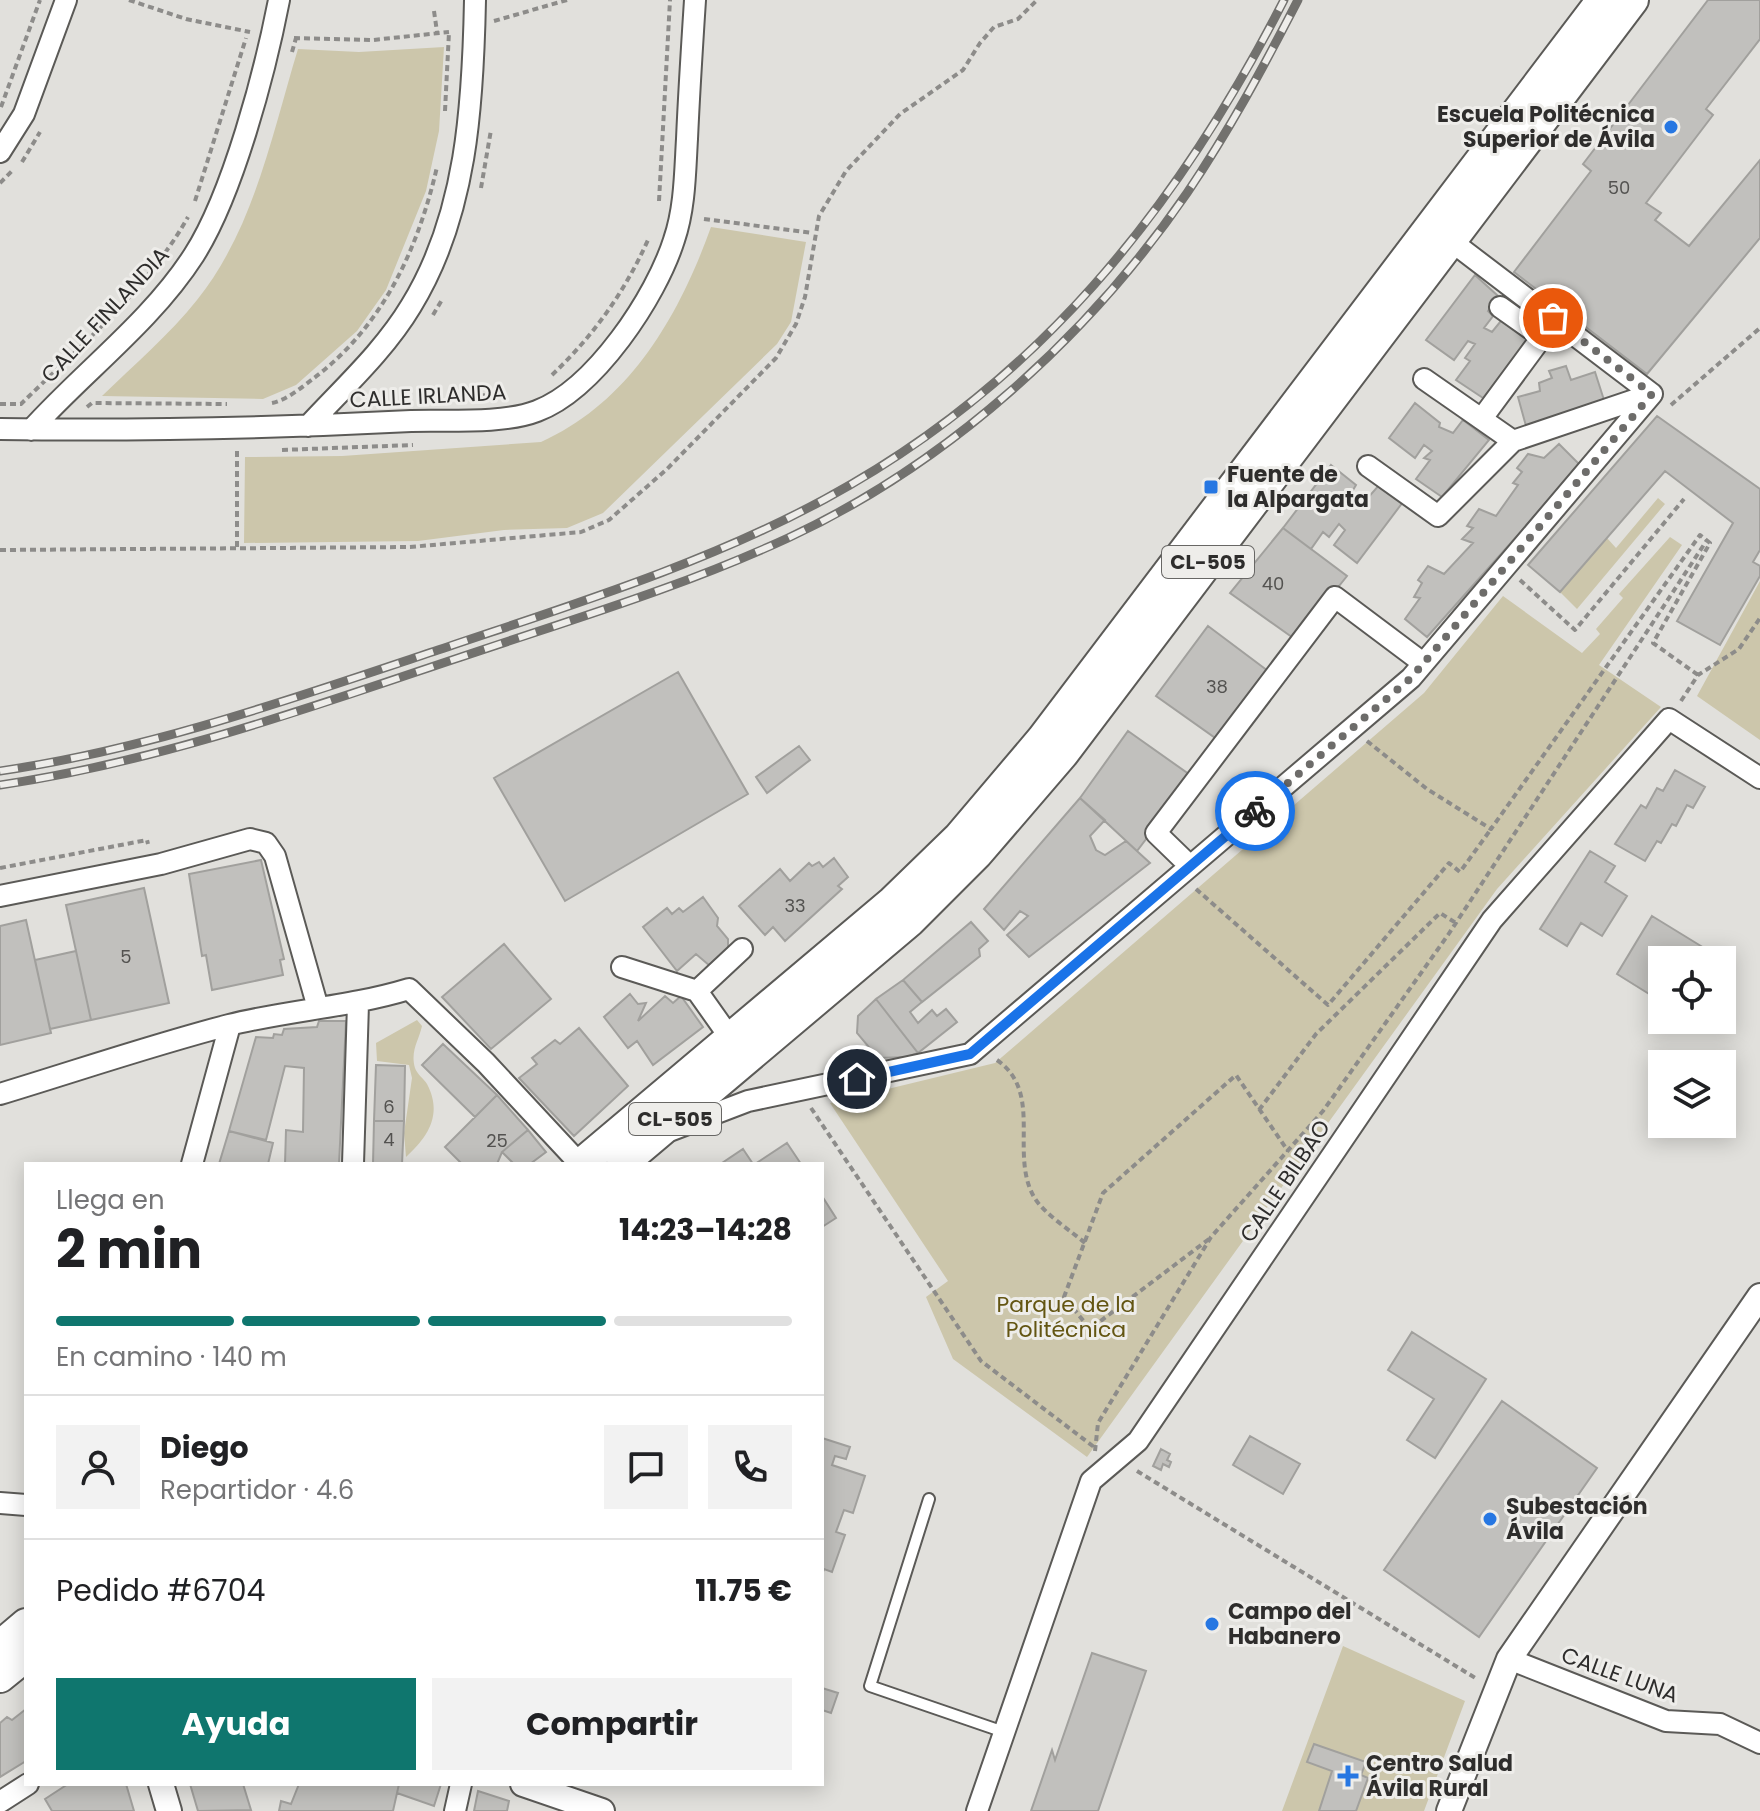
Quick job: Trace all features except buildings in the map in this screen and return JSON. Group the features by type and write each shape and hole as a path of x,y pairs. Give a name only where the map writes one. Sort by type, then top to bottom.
{"main road":[{"name":"CL-505","path":"624,1162 654,1137 717,1067 731,1039 903,891 959,837 1042,739 1602,0"},
{"name":"CL-505","path":"583,1162 717,1067 910,921 987,843 1063,754 1633,0"},
{"path":"0,1646 24,1626"},
{"path":"0,1677 24,1658"}],"street":[{"path":"0,152 24,114 66,0"},
{"name":"CALLE FINLANDIA","path":"31,430 139,320 194,256 225,192 272,35 279,0"},
{"path":"308,426 386,341 411,307 431,268 449,218 466,149 475,0"},
{"name":"CALLE IRLANDA","path":"0,429 308,426 516,416 537,411 555,401 592,369 632,322 675,240 684,191 695,0"},
{"path":"1451,241 1652,394"},
{"path":"1483,417 1542,337 1500,307"},
{"path":"1424,379 1483,417 1513,441"},
{"path":"1368,466 1438,516 1513,441 1652,394"},
{"path":"654,1137 748,1101 970,1054 1190,876 1411,678 1652,394"},
{"path":"1190,876 1156,833 1335,597 1423,663"},
{"path":"1669,719 1760,778"},
{"name":"CALLE BILBAO","path":"1091,1481 1138,1441 1492,920 1669,719"},
{"path":"0,896 161,864 250,839 266,843 275,856 318,1008"},
{"path":"697,991 742,949"},
{"path":"622,967 697,991 731,1039"},
{"path":"0,1094 230,1025 318,1008 358,1004 409,989 486,1063 578,1162"},
{"path":"353,1162 358,1004"},
{"path":"193,1162 230,1025"},
{"path":"717,1067 748,1101"},
{"path":"1449,1811 1509,1659 1760,1296"},
{"path":"977,1811 1091,1481"},
{"path":"0,1503 24,1505"},
{"name":"CALLE LUNA","path":"1509,1659 1666,1721 1720,1724 1760,1743"},
{"path":"0,1802 25,1786"},
{"path":"162,1786 169,1811"},
{"path":"455,1811 461,1786"},
{"path":"529,1786 595,1810"}],"lane":[{"path":"929,1499 870,1686 1004,1732"}],"path":[{"path":"0,109 40,0"},
{"path":"129,0 186,19 258,34"},
{"path":"488,23 567,0"},
{"path":"658,212 670,0"},
{"path":"434,11 437,33"},
{"path":"290,38 373,40 462,29"},
{"path":"0,404 21,404 162,259 188,217 206,173 248,32"},
{"path":"445,116 449,32"},
{"path":"261,404 277,402 321,372 353,343 376,315 411,252 438,163"},
{"path":"702,230 705,209"},
{"path":"704,219 814,233"},
{"path":"547,379 583,346 612,309 649,239"},
{"path":"1652,394 1674,406 1760,328"},
{"path":"443,397 518,393"},
{"path":"87,407 92,403 230,404"},
{"path":"272,451 426,444"},
{"path":"237,547 237,451 247,451"},
{"path":"1516,576 1575,630 1684,499"},
{"path":"1190,876 1328,1005 1449,863 1460,872 1700,535 1710,543 1653,643 1698,675"},
{"path":"1091,1481 1098,1423 1211,1237 1323,1111 1456,923 1707,540"},
{"path":"1669,719 1698,675 1739,649 1760,618"},
{"path":"1652,624 1661,630"},
{"path":"1363,738 1427,789 1491,829"},
{"path":"0,868 147,840 149,850"},
{"path":"1259,1110 1316,1034 1440,913 1456,923"},
{"path":"990,1058 1010,1070 1021,1088 1023,1170 1035,1199 1085,1243"},
{"path":"1211,1237 1090,1329 1064,1297 1103,1193 1236,1075 1288,1151"},
{"path":"801,1092 981,1361 1095,1448"},
{"path":"1118,1459 1497,1692"}],"green space":[{"path":"444,47 439,131 426,191 386,290 357,331 296,385 263,399 102,396 175,325 217,272 233,243 259,180 298,49 359,52"},
{"path":"711,227 806,242 791,322 777,344 603,513 567,528 504,530 418,541 244,543 245,457 342,456 541,442 573,425 601,404 647,353 683,293"},
{"path":"1658,498 1665,504 1577,609 1560,592 1607,538 1616,548"},
{"name":"Parque de la Politécnica","path":"1670,537 1682,545 1599,665 1661,707 1497,889 1087,1457 953,1359 926,1297 948,1281 830,1103 995,1063 1424,693 1503,596 1582,653 1600,634 1596,629 1623,598 1619,594"},
{"path":"1760,581 1760,740 1697,696"},
{"path":"417,1020 422,1026 414,1062 427,1084 434,1105 427,1133 406,1157 404,1133 412,1078 409,1065 377,1061 376,1043"},
{"path":"1343,1646 1465,1701 1424,1811 1282,1811"}],"railway":[{"path":"0,771 112,750 167,736 330,686 683,564 779,523 825,499 901,453 971,403 1034,347 1093,286 1147,221 1196,151 1242,77 1284,0"},
{"path":"0,785 172,749 340,697 664,589 788,538 847,508 904,473 1010,392 1105,297 1148,246 1202,170 1246,98 1298,0"}],"way so far":[{"path":"1255,811 1411,678 1652,394 1553,318"}],"place":[{"name":"Escuela Politécnica Superior de Ávila","path":"1671,127"},
{"name":"Fuente de la Alpargata","path":"1211,487"},
{"name":"Subestación Ávila","path":"1490,1519"},
{"name":"Campo del Habanero","path":"1212,1624"},
{"name":"Centro Salud Ávila Rural","path":"1348,1776"}],"route":[{"path":"857,1079 970,1054 1255,811"}]}
